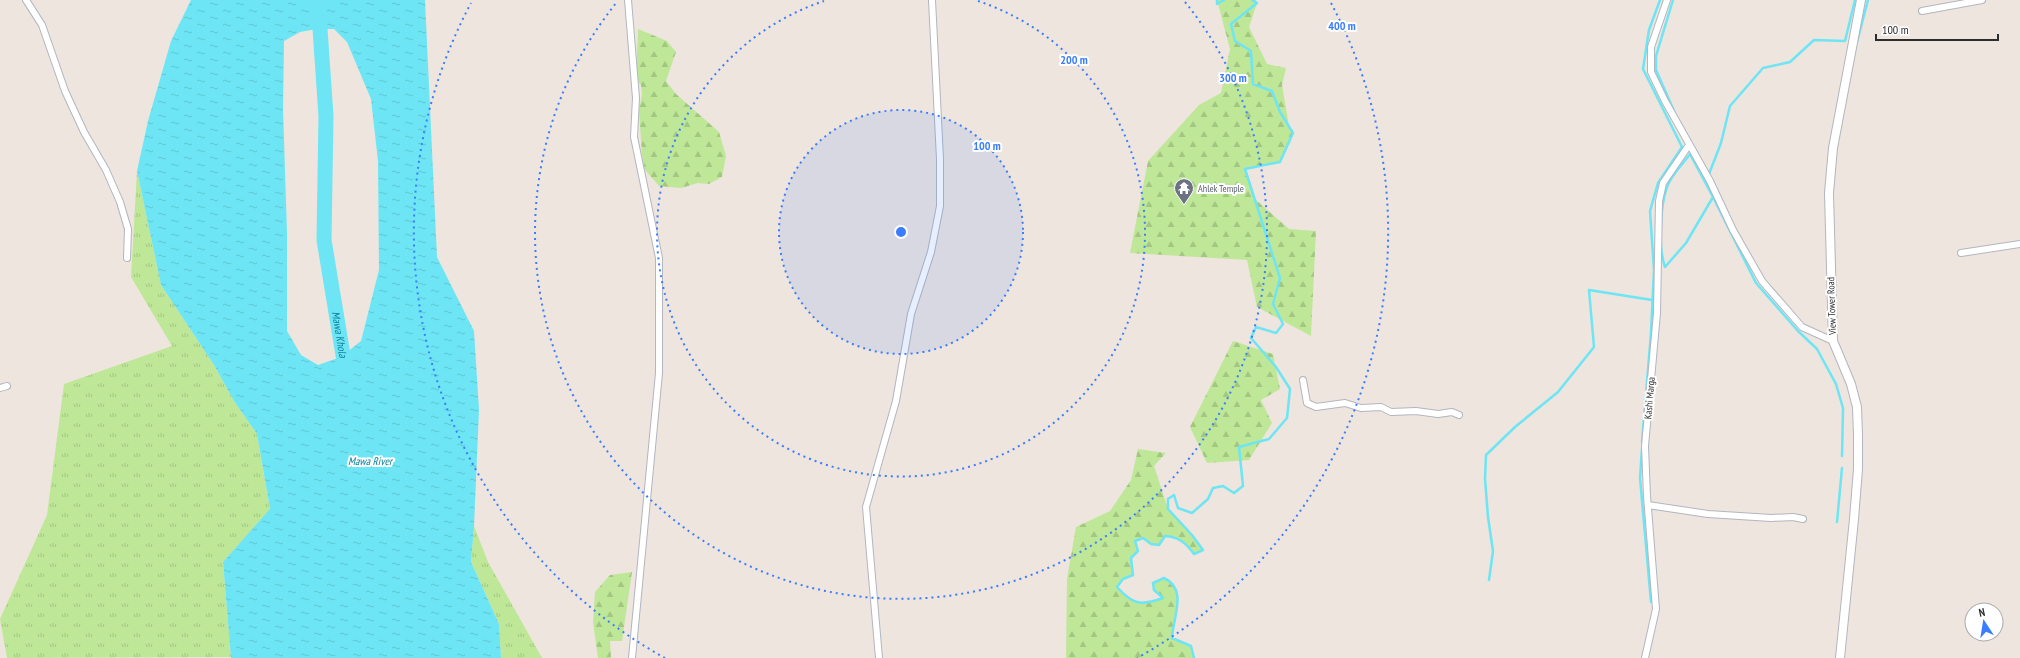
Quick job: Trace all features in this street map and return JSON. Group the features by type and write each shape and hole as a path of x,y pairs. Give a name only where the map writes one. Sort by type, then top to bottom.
{"street":[{"path":"25,0 30,0"},
{"path":"25,0 42,25 65,91 84,132 106,170 120,202 128,229 127,258"},
{"path":"628,0 636,98 634,137 659,258 659,373 632,658"},
{"path":"879,658 866,507 896,401 911,314 931,252 940,206 940,153 932,0"},
{"path":"1667,0 1651,47 1651,72 1665,102 1762,281 1802,328 1832,341"},
{"name":"View Tower Road","path":"1840,658 1854,519 1858,469 1858,435 1857,407 1851,384 1832,341 1829,194 1833,148 1861,0"},
{"path":"1922,11 1982,0"},
{"name":"Kashi Marga","path":"1645,658 1656,609 1645,446 1656,313 1659,201 1663,183 1689,145"},
{"path":"1961,253 2020,244"},
{"path":"1304,380 1307,403 1316,407 1345,403 1361,408 1381,407 1391,412 1416,411 1438,414 1452,412 1459,415"},
{"path":"0,388 7,386"},
{"path":"1648,505 1708,514 1771,518 1793,517 1803,519"}],"green space":[{"path":"1217,0 1256,0 1257,3 1249,27 1267,64 1286,68 1282,85 1289,126 1293,133 1280,162 1245,169 1255,199 1289,229 1316,231 1311,336 1257,307 1247,260 1130,253 1148,161 1199,105 1221,93 1230,49"},
{"path":"638,29 667,41 676,52 666,81 676,94 719,132 726,156 722,177 709,184 698,183 681,188 659,186 645,170 642,155 639,110 642,94 641,85 636,79"},
{"path":"137,171 161,285 214,365 234,401 257,434 270,510 223,562 231,657 7,658 0,619 47,515 64,384 172,346 131,277"},
{"path":"1233,341 1273,354 1280,389 1261,400 1272,423 1249,460 1207,463 1190,427"},
{"path":"1138,449 1166,453 1154,466 1168,509 1192,535 1203,550 1194,553 1182,541 1165,536 1159,545 1151,544 1143,538 1135,541 1138,551 1131,558 1133,575 1123,579 1117,587 1128,597 1143,603 1156,601 1163,598 1154,590 1153,583 1164,578 1171,583 1176,589 1177,596 1172,638 1191,646 1194,658 1066,658 1067,579 1076,527 1110,511 1131,480"},
{"path":"474,526 488,562 542,658 501,658 499,624 471,562"},
{"path":"632,572 622,641 610,641 611,658 598,658 593,622 595,592 610,575"}],"water":[{"name":"Mawa River","path":"191,0 425,0 437,257 474,331 479,410 471,562 499,624 501,658 231,658 223,562 270,509 257,434 234,401 214,365 161,285 137,171 148,121 171,41","holes":["317,29 334,29 347,42 371,99 378,161 379,270 361,341 341,357 318,365 301,355 287,331 287,233 283,109 284,41 300,32"]}],"waterway":[{"name":"Mawa Khola","path":"318,0 326,116 324,240 346,373"},
{"path":"1217,0 1217,4 1224,0"},
{"path":"1194,658 1191,646 1172,638 1177,596 1176,589 1171,583 1164,578 1153,583 1154,590 1163,598 1143,603 1128,597 1117,587 1123,579 1133,575 1131,558 1138,551 1135,541 1143,538 1151,544 1159,545 1165,536 1182,541 1194,554 1203,550 1192,535 1168,509 1168,499 1174,495 1178,508 1192,513 1208,499 1213,488 1223,486 1234,493 1243,486 1239,447 1269,439 1287,418 1290,389 1276,367 1251,338 1256,327 1276,333 1283,324 1273,304 1280,278 1245,169 1280,162 1293,133 1280,112 1272,91 1253,84 1251,51 1235,41 1231,24 1257,3 1252,0"},
{"path":"1642,442 1651,333 1654,270 1650,211 1658,183 1682,147 1643,69 1649,30 1660,0"},
{"path":"1673,0 1656,56 1656,70 1674,111"},
{"path":"1709,174 1721,143 1730,106 1763,68 1790,62 1814,40 1845,41 1855,0"},
{"path":"1857,42 1868,0"},
{"path":"1690,154 1713,197 1686,243 1665,267 1661,249 1661,216 1665,195 1671,178 1690,154"},
{"path":"1713,197 1756,283 1798,331 1817,349 1836,384 1843,408 1842,456"},
{"path":"1489,580 1493,551 1488,517 1485,479 1486,455 1515,427 1558,392 1594,347 1589,290 1652,300"},
{"path":"1642,449 1640,478 1651,602"},
{"path":"1837,522 1842,468"}],"place":[{"name":"Ahlek Temple","path":"1184,205"}]}
